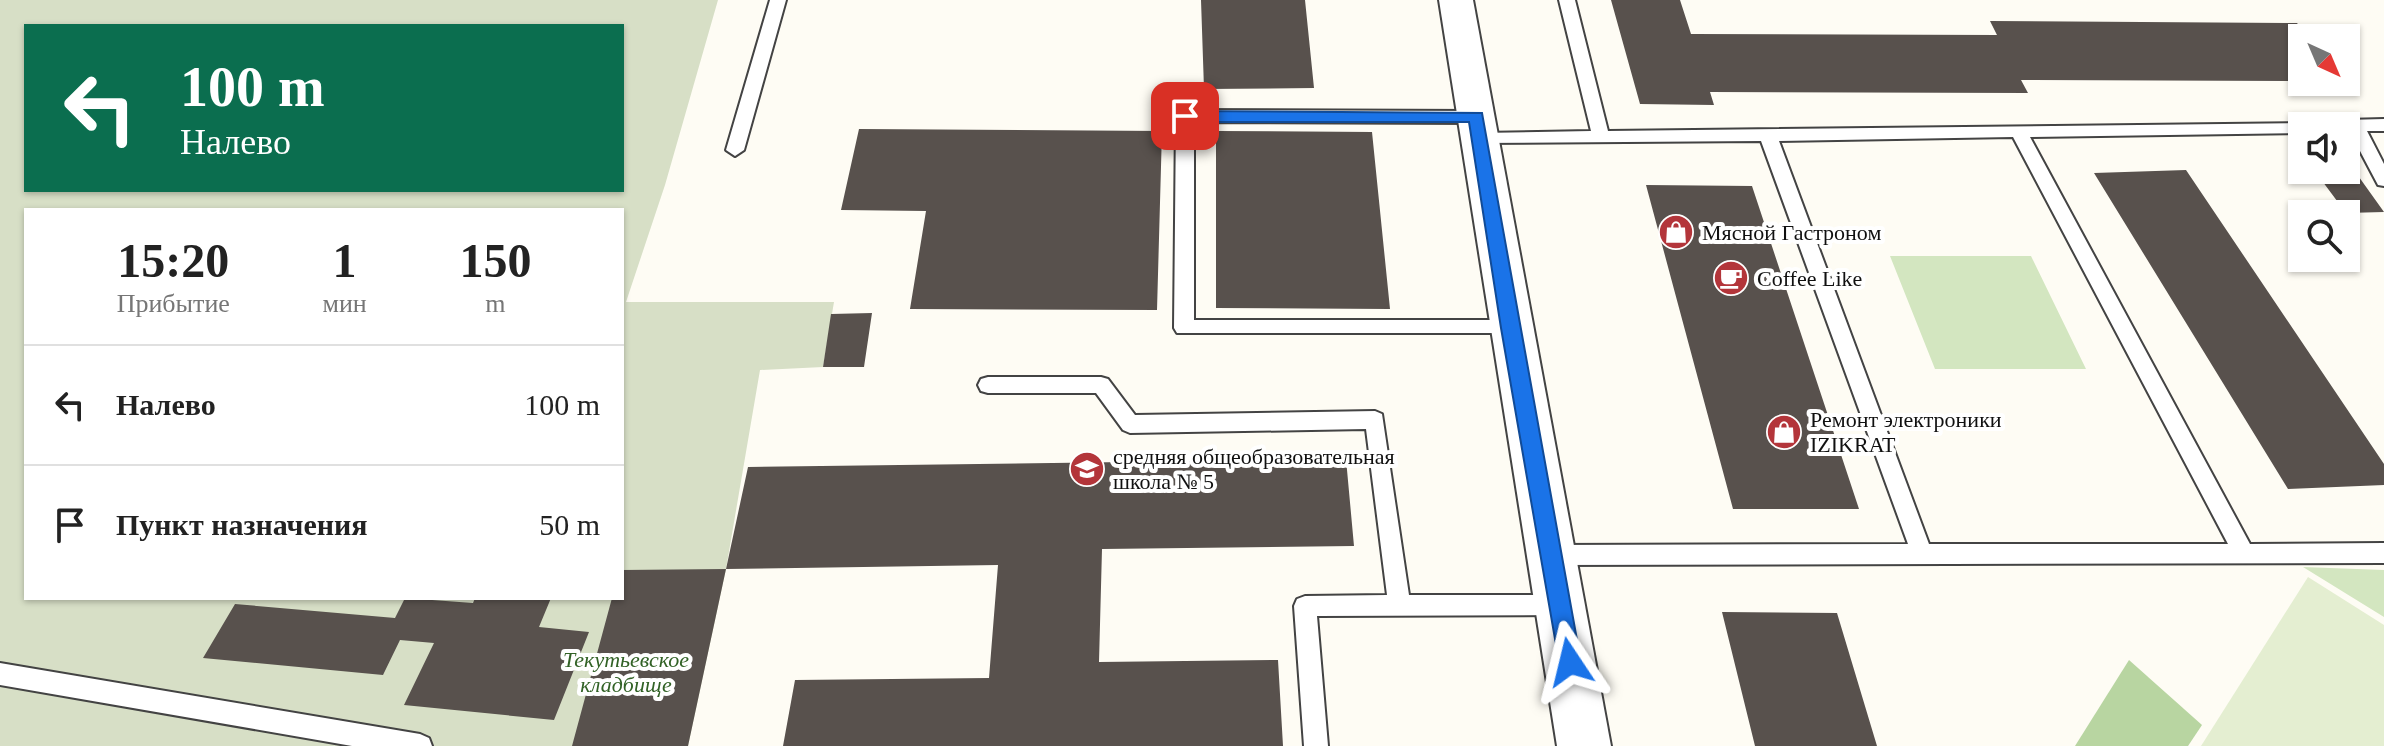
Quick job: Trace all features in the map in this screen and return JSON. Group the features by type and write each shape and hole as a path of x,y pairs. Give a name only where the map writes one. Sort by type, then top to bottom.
{"street":[{"path":"1456,0 1584,746"}],"lane":[{"path":"735,150 778,0"},
{"path":"1567,0 1601,138"},
{"path":"1510,328 1184,328 1185,116 1478,128 1601,138 2288,127"},
{"path":"2360,126 2384,125"},
{"path":"2019,132 2244,553"},
{"path":"1768,135 1922,554"},
{"path":"2360,142 2384,180"},
{"path":"988,385 1101,385 1130,424 1375,420 1399,604"},
{"path":"1552,555 2384,553"},
{"path":"1316,746 1305,606 1560,605"},
{"path":"0,674 420,746"}],"green space":[{"name":"Текутьевское кладбище","path":"0,0 718,0 665,185 626,302 834,302 823,367 760,370 726,569 688,746 0,746"},
{"path":"1890,256 2031,256 2086,369 1935,369"},
{"path":"2303,567 2384,570 2384,617"},
{"path":"2308,577 2384,625 2384,746 2201,746"},
{"path":"2129,660 2202,725 2188,746 2075,746"}],"building":[{"path":"1201,0 1305,0 1314,88 1204,89"},
{"path":"1611,0 1680,0 1691,34 1997,35 1990,21 2298,24 2288,24 2288,81 2021,80 2028,93 1710,92 1714,105 1640,104"},
{"path":"859,129 1162,131 1157,310 910,309 926,211 841,210"},
{"path":"1216,131 1372,132 1390,309 1216,308"},
{"path":"2186,170 2384,464 2384,485 2288,489 2094,173"},
{"path":"2360,178 2384,212 2360,213 2360,200 2336,200 2324,184 2360,184"},
{"path":"1646,185 1752,186 1859,509 1733,509"},
{"path":"872,313 864,367 823,367 831,314"},
{"path":"1346,459 1354,546 1102,549 1099,662 1278,660 1283,746 783,746 795,680 989,678 998,565 726,569 748,467"},
{"path":"726,569 688,746 572,746 611,600 624,600 624,570"},
{"path":"404,600 473,603 474,600 550,600 539,627 589,632 554,720 404,705 434,643 400,640 383,675 203,658 235,604 395,618"},
{"path":"1722,612 1837,613 1877,746 1755,746"}],"place":[{"name":"Мясной Гастроном","path":"1676,232"},
{"name":"Coffee Like","path":"1731,278"},
{"name":"Ремонт электроники IZIKRAT","path":"1784,432"},
{"name":"средняя общеобразовательная школа № 5","path":"1087,469"}],"route":[{"path":"1185,116 1476,117 1570,662"}]}
